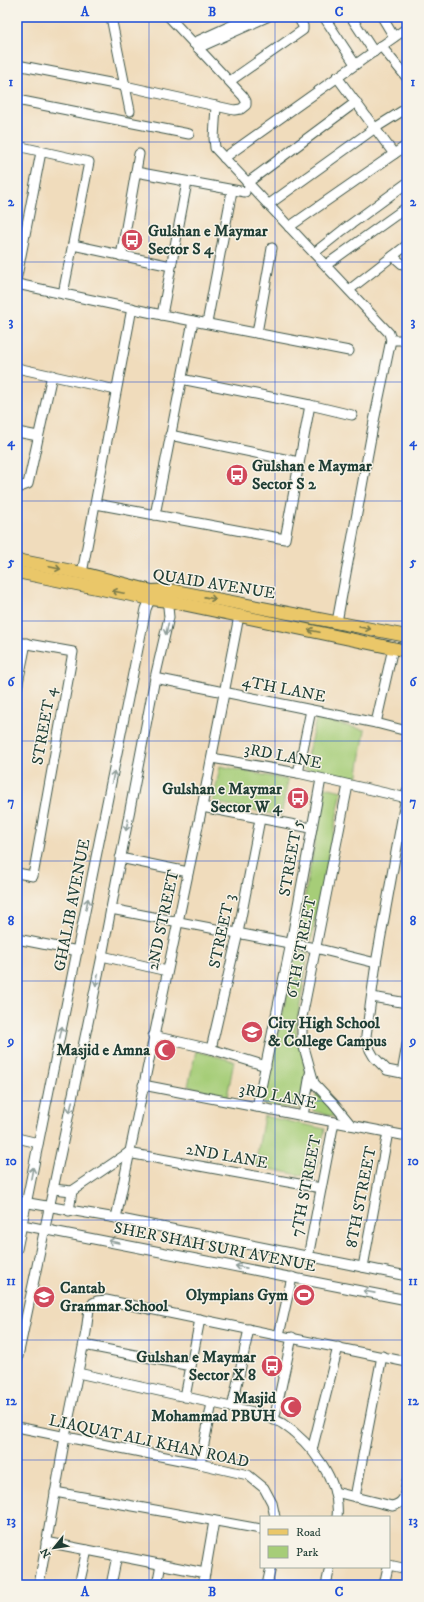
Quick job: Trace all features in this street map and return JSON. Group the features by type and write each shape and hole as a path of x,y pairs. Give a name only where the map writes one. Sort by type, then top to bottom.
{"main road":[{"name":"QUAID AVENUE","path":"17,560 82,573 152,595 169,596 337,622 407,636"},
{"path":"17,572 152,595"},
{"path":"169,596 239,616 407,651"}],"street":[{"path":"111,17 130,111"},
{"path":"196,45 250,17"},
{"path":"196,45 267,17"},
{"path":"230,81 303,30 303,26 298,17"},
{"path":"324,17 355,64"},
{"path":"351,17 377,49 407,78"},
{"path":"382,17 394,37"},
{"path":"17,65 125,86 234,110 241,109 246,105 244,96 196,45 174,18"},
{"path":"224,158 407,28"},
{"path":"337,77 394,154"},
{"path":"17,100 189,134"},
{"path":"248,183 356,102"},
{"path":"216,106 214,138 215,148 389,333 391,340 374,421 337,622"},
{"path":"268,205 375,128 407,108"},
{"path":"289,227 407,145"},
{"path":"17,146 89,162 63,294"},
{"path":"17,276 22,231 41,152"},
{"path":"121,256 139,154"},
{"path":"136,172 232,191 245,192"},
{"path":"162,315 187,182"},
{"path":"314,253 407,183"},
{"path":"207,323 232,191"},
{"path":"326,265 407,207"},
{"path":"73,245 172,266"},
{"path":"349,290 407,245"},
{"path":"257,332 272,248"},
{"path":"393,256 405,266"},
{"path":"17,284 162,315 257,332 349,351"},
{"path":"82,573 132,308"},
{"path":"155,515 193,321"},
{"path":"391,340 407,340"},
{"path":"17,368 116,390"},
{"path":"17,487 28,484 52,375"},
{"path":"181,379 310,405 352,416"},
{"path":"96,504 285,539 298,462 310,405"},
{"path":"17,432 38,436"},
{"path":"170,435 298,462"},
{"name":"GHALIB AVENUE","path":"17,1249 22,1202 38,1143 146,609 152,595"},
{"path":"17,1360 102,956 120,858 169,617 169,596"},
{"name":"2ND STREET","path":"116,1218 128,1153 202,807 239,616"},
{"path":"17,688 21,642"},
{"name":"STREET 4","path":"17,873 33,876 73,652 21,642"},
{"path":"376,723 393,648"},
{"name":"4TH LANE","path":"156,678 376,723 407,731"},
{"path":"298,774 311,710"},
{"name":"3RD LANE","path":"212,758 348,785"},
{"name":"STREET 5","path":"291,943 321,779"},
{"path":"348,785 407,795 376,963 366,1036 374,1058 387,1070 405,1073 407,1045"},
{"name":"6TH STREET","path":"348,785 302,1017 302,1040 314,1083 352,1125"},
{"path":"202,807 311,828"},
{"name":"STREET 3","path":"211,1050 238,933 260,819"},
{"path":"120,858 188,872"},
{"path":"111,909 291,943 376,963"},
{"path":"17,939 78,951"},
{"path":"257,1107 291,943"},
{"path":"102,956 167,971"},
{"path":"372,997 407,1002"},
{"path":"153,1036 211,1050 266,1066"},
{"path":"303,1116 311,1072"},
{"name":"3RD LANE","path":"143,1085 407,1136"},
{"name":"7TH STREET","path":"308,1257 334,1122"},
{"name":"8TH STREET","path":"363,1267 388,1132"},
{"path":"17,1138 38,1143"},
{"path":"53,1189 72,1192 128,1153"},
{"name":"2ND LANE","path":"128,1153 321,1188"},
{"path":"69,1211 72,1192"},
{"name":"SHER SHAH SURI AVENUE","path":"22,1202 116,1218 407,1276"},
{"name":"SHER SHAH SURI AVENUE","path":"19,1224 407,1300"},
{"path":"279,1335 292,1277"},
{"path":"39,1585 64,1438 84,1345 89,1309 93,1303 106,1300 292,1337 407,1362"},
{"path":"185,1397 200,1319"},
{"path":"232,1408 249,1329"},
{"path":"274,1420 292,1337"},
{"path":"84,1345 191,1366"},
{"path":"312,1450 338,1347"},
{"path":"355,1497 382,1356"},
{"path":"78,1373 258,1413 282,1423 299,1436 312,1450 331,1481 335,1492 337,1516"},
{"path":"200,1464 212,1403"},
{"name":"LIAQUAT ALI KHAN ROAD","path":"17,1427 64,1438 200,1464 248,1475 264,1488 272,1503 275,1516"},
{"path":"335,1492 392,1506 399,1505 404,1499 407,1481"},
{"path":"55,1492 260,1529"},
{"path":"203,1585 214,1521"},
{"path":"46,1542 205,1573"},
{"path":"79,1585 87,1550"},
{"path":"111,1585 117,1556"},
{"path":"157,1585 161,1564"},
{"path":"390,1566 407,1569"},
{"path":"267,1585 271,1568"},
{"path":"326,1585 330,1568"},
{"path":"384,1585 388,1568"}],"green space":[{"path":"316,719 365,730 357,780 304,769"},
{"path":"220,766 288,780 281,816 213,802"},
{"path":"325,787 342,791 311,941 297,938"},
{"path":"296,951 308,953 296,1029 306,1071 299,1109 263,1105"},
{"path":"196,1051 234,1061 227,1097 188,1086"},
{"path":"317,1091 342,1119 313,1111"},
{"path":"264,1116 325,1129 314,1178 255,1166"}],"place":[{"name":"Gulshan e Maymar Sector S 4","path":"132,240"},
{"name":"Gulshan e Maymar Sector S 2","path":"237,475"},
{"name":"Gulshan e Maymar Sector W 4","path":"298,798"},
{"name":"City High School & College Campus","path":"252,1032"},
{"name":"Masjid e Amna","path":"165,1050"},
{"name":"Olympians Gym","path":"304,1295"},
{"name":"Cantab Grammar School","path":"44,1297"},
{"name":"Gulshan e Maymar Sector X 8","path":"272,1366"},
{"name":"Masjid Mohammad PBUH","path":"291,1407"}]}
